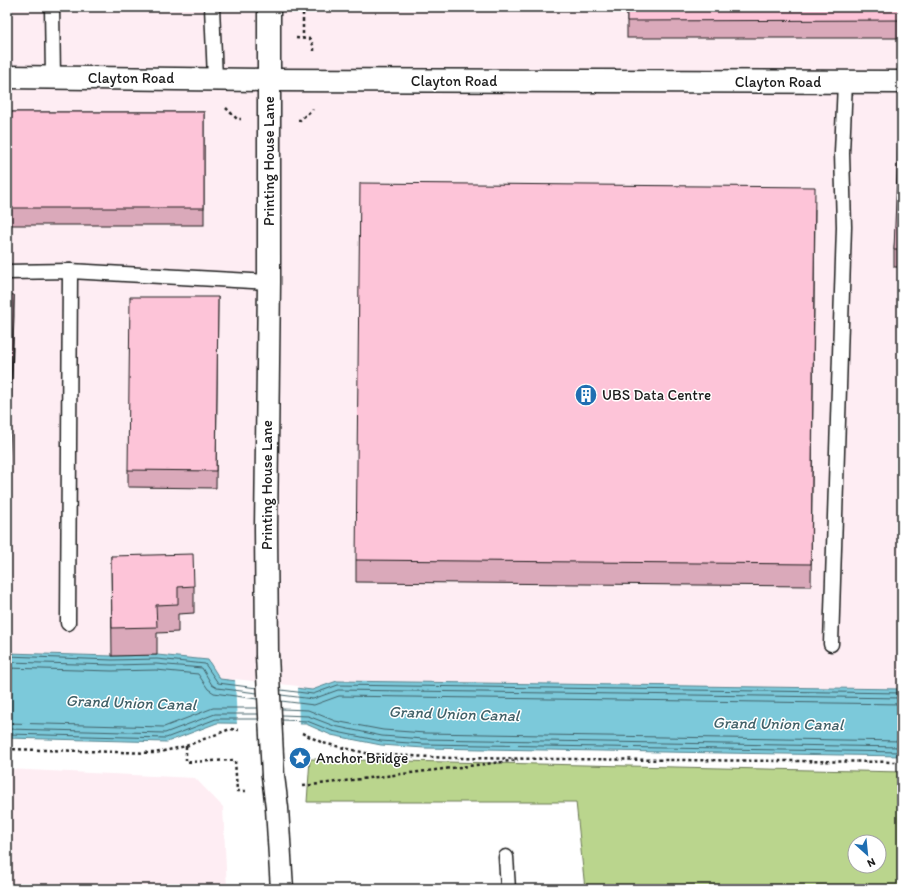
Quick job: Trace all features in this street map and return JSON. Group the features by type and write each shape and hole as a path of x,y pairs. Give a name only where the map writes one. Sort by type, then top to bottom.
{"street":[{"name":"Printing House Lane","path":"269,7 269,282 266,528 267,655 282,889"},
{"name":"Clayton Road","path":"7,77 268,80 902,82"}],"lane":[{"path":"52,7 53,78"},
{"path":"212,7 214,79"},
{"path":"831,644 844,235 842,153 845,82"},
{"path":"7,272 70,271 269,282"},
{"path":"68,623 70,271"},
{"path":"506,857 508,889"}],"path":[{"path":"303,7 303,39"},
{"path":"7,749 155,753 186,746 230,730 239,730"},
{"path":"302,733 323,743 370,754 451,758 902,762"},
{"path":"186,746 186,762 236,760 237,791"},
{"path":"274,782 529,759"}],"shaded area":[{"path":"7,7 902,7 902,689 337,681 312,690 220,679 208,660 157,655 112,656 7,653"},
{"path":"7,769 195,778 223,807 227,889 7,889"}],"green space":[{"path":"310,759 902,772 902,889 585,889 576,802 307,802"}],"water":[{"name":"Grand Union Canal","path":"7,653 112,656 157,655 208,660 220,679 312,690 337,681 902,689 902,756 424,748 381,745 331,735 306,724 217,723 167,742 7,738"}],"pier":[{"path":"235,679 298,686 299,726 237,725"}],"building":[{"path":"627,7 902,7 902,20 627,21"},
{"path":"7,112 204,112 204,208 7,208"},
{"path":"899,121 902,121 902,250 894,250"},
{"name":"UBS Data Centre","path":"360,183 815,187 811,564 356,560"},
{"path":"7,294 14,295 7,510"},
{"path":"130,297 218,297 216,471 128,470"},
{"path":"193,554 194,586 178,587 178,604 156,605 157,627 112,628 111,556"}],"place":[{"name":"UBS Data Centre","path":"586,395"},
{"name":"Anchor Bridge","path":"300,758"}]}
